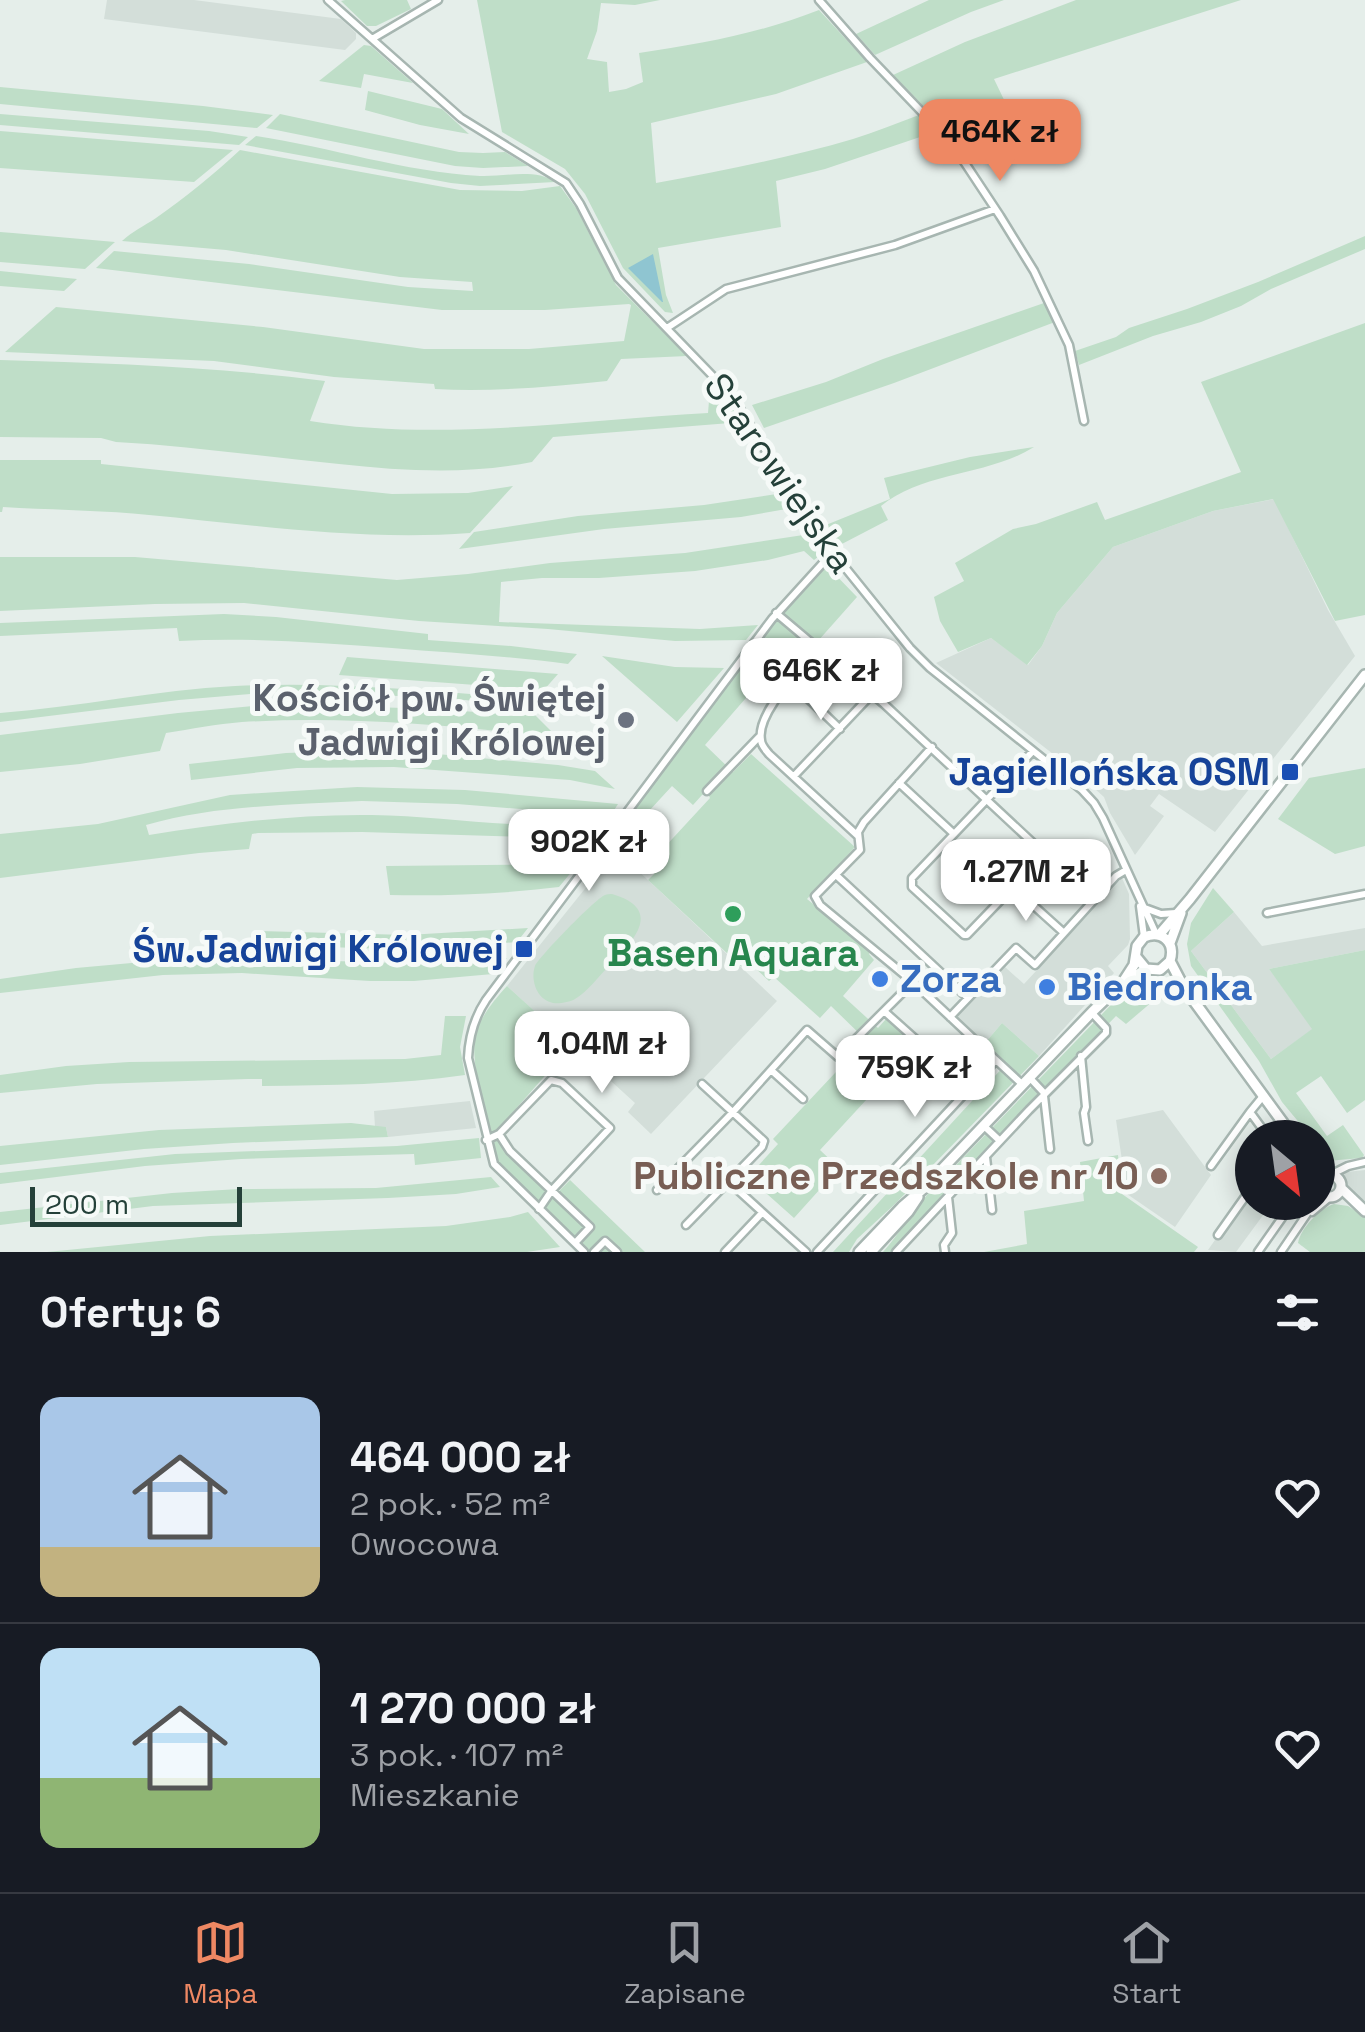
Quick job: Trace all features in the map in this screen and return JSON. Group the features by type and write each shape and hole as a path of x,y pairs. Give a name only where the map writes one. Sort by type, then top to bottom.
{"street":[{"name":"Starowiejska","path":"328,0 472,126 566,183 618,278 732,396 803,513 919,658 1094,803 1158,935"},
{"path":"372,38 438,0"},
{"path":"819,0 959,154 1034,271 1069,345 1084,421"},
{"path":"666,328 726,289 895,245 994,209"},
{"path":"584,1252 494,1164 468,1058 470,1033 479,1010 776,613 832,553"},
{"path":"776,613 988,798 1094,900"},
{"path":"707,791 760,736 770,707 818,648"},
{"path":"1119,987 1136,958 1137,946 1144,938 1158,935 1180,910 1365,675"},
{"path":"791,682 840,729"},
{"path":"794,777 872,694"},
{"path":"760,736 769,754 860,838"},
{"path":"932,748 864,822 858,832 860,850 815,896 816,900 913,982 996,1060 1044,1095 1050,1149"},
{"path":"1033,751 910,883 960,933 967,935 1045,854"},
{"path":"899,784 954,834"},
{"path":"950,1017 1016,948 1035,965 1116,876 1126,870"},
{"path":"836,875 968,998"},
{"path":"1013,887 1064,933"},
{"path":"1267,913 1365,894"},
{"path":"1141,904 1162,914 1180,910"},
{"path":"1141,904 1144,938"},
{"path":"1180,910 1170,943 1170,961 1183,986 1281,1120"},
{"path":"1158,935 1170,943"},
{"path":"1136,958 1146,969"},
{"path":"1160,970 1170,961"},
{"path":"859,1252 1119,987 1146,969 1160,970 1183,986"},
{"path":"658,1190 807,1030 838,1057 913,982"},
{"path":"884,1011 970,1088"},
{"path":"896,1252 1106,1033 1092,1012"},
{"path":"1081,1056 1088,1141"},
{"path":"817,1252 996,1060"},
{"path":"770,1070 803,1100"},
{"path":"486,1140 499,1134 551,1080 562,1083 610,1128 538,1208"},
{"path":"686,1224 764,1141 702,1084"},
{"path":"1211,1166 1264,1095"},
{"path":"1250,1112 1256,1120"},
{"path":"984,1126 1000,1141"},
{"path":"499,1134 510,1151 590,1227 575,1243"},
{"path":"986,1157 992,1210"},
{"path":"1335,1179 1348,1166 1365,1162"},
{"path":"728,1181 806,1252"},
{"path":"871,1252 924,1188"},
{"path":"1335,1193 1365,1211"},
{"path":"945,1252 944,1246 952,1233 948,1198"},
{"path":"1218,1235 1235,1211"},
{"path":"725,1252 761,1214"},
{"path":"1258,1252 1280,1220"},
{"path":"1281,1252 1303,1220"},
{"path":"594,1252 605,1240 617,1252"}],"shaded area":[{"path":"107,0 194,0 341,19 356,33 356,39 345,50 104,19"},
{"path":"1274,499 1355,656 1215,832 1159,794 1150,806 1164,816 1135,855 1104,797 936,663 991,638 1028,665 1057,613 1113,547 1213,511"},
{"path":"616,850 777,1001 651,1134 628,1112 635,1103 507,986"},
{"path":"1122,878 1129,894 1128,945 1108,966 1114,973 1039,1056 1002,1023 985,1043 957,1017 1005,967 1024,984"},
{"path":"1234,912 1262,946 1365,928 1365,950 1269,969 1313,1029 1271,1059 1191,951"},
{"path":"470,1101 476,1128 388,1137 386,1127 375,1127 374,1111"},
{"path":"1163,1110 1211,1175 1175,1227 1127,1194 1116,1120"},
{"path":"1365,1170 1365,1201 1351,1192 1342,1178 1346,1172"},
{"path":"1235,1211 1235,1220 1260,1220 1236,1252 1208,1250"}],"green space":[{"path":"407,0 411,9 376,26 367,26 341,1"},
{"path":"477,0 660,0 635,5 601,3 587,59 607,62 609,92 643,82 639,53 730,37 819,10 867,62 776,94 651,123 656,183 804,152 919,115 935,132 776,181 781,227 658,248 673,313 665,312 623,268 585,194 565,169 502,132"},
{"path":"929,0 1004,0 875,55 856,34"},
{"path":"1076,0 1241,0 994,79 1007,106 950,133 893,75 965,42"},
{"path":"364,45 371,46 413,83 364,74 361,88 319,81"},
{"path":"0,87 273,115 257,128 0,104"},
{"path":"368,91 442,109 469,134 365,110"},
{"path":"0,114 248,137 239,145 0,125"},
{"path":"280,114 459,152 505,152 528,166 455,166 266,128"},
{"path":"0,131 233,150 194,182 0,168"},
{"path":"256,136 424,170 480,176 529,174 555,182 480,186 451,183 245,145"},
{"path":"240,150 460,190 522,191 560,186 576,208 616,285 687,356 621,359 607,381 456,390 435,389 434,384 334,377 214,361 5,352 56,307 263,327 424,349 529,349 624,341 629,304 545,310 442,310 96,268 114,251 249,264 408,287 473,291 472,282 400,277 226,250 122,241 188,194"},
{"path":"0,232 115,242 85,269 0,262"},
{"path":"1365,236 1365,249 1241,306 1079,365 1075,351 1258,282"},
{"path":"0,271 77,279 64,291 0,286"},
{"path":"1044,303 1055,322 894,383 764,428 752,405 826,382"},
{"path":"1365,323 1365,615 1335,621 1273,499 1213,511 1113,547 1057,613 1042,646 1027,665 991,638 958,652 940,621 934,597 964,581 955,563 1013,529 1097,502 1105,520 1241,472 1201,382"},
{"path":"0,360 203,369 325,381 310,421 359,427 459,430 559,424 708,413 709,401 727,400 743,422 553,437 532,462 460,470 363,466 101,438 0,437"},
{"path":"1034,447 997,464 898,495 881,506 888,520 838,546 821,527 890,499 884,478 970,457"},
{"path":"0,460 101,460 101,464 392,494 468,493 513,486 470,533 349,533 112,512 3,507 0,512"},
{"path":"783,493 792,508 459,549 474,532"},
{"path":"810,534 823,550 814,560 804,551 695,571 501,582 499,622 700,629 758,625 746,640 675,641 244,603 0,611 0,557 135,557 397,580 685,553"},
{"path":"827,566 857,597 794,668 780,659 705,745 733,772 751,754 855,847 807,899 871,951 874,960 843,996 878,1028 886,1019 942,1069 917,1096 891,1073 820,1150 839,1168 794,1218 748,1177 778,1144 773,1139 866,1040 831,1006 820,1018 774,977 769,981 753,966 743,968 648,880 654,874 652,864 665,862 661,851 710,798 708,794 693,805 672,786 626,836 649,858 637,870 615,850 586,886 583,883 769,628"},
{"path":"224,614 428,634 428,640 577,654 568,664 312,643 179,641 177,628 0,636 0,623"},
{"path":"602,656 675,667 724,668 677,722"},
{"path":"347,657 558,674 528,708 558,738 400,723 242,722 166,733 160,751 0,772 0,735 276,704 516,715 520,706 313,691 179,700 0,722 0,713 235,686 344,686 525,698 532,689 339,675"},
{"path":"342,751 426,753 558,765 595,771 615,789 570,780 394,767 297,768 191,780 189,764"},
{"path":"1365,768 1365,846 1335,854 1278,819 1309,778"},
{"path":"357,787 465,790 618,804 596,839 258,833 252,834 249,849 0,878 0,834 98,824 230,795","holes":["362,801 572,813 572,824 344,815 260,820 149,835 146,825 198,813 280,805"]},
{"path":"578,864 559,887 433,895 390,895 386,866"},
{"path":"1213,888 1234,912 1191,951 1271,1059 1312,1029 1269,969 1365,950 1365,1100 1347,1113 1321,1076 1296,1093 1315,1120 1297,1120 1191,966 1187,944 1191,923"},
{"path":"612,894 638,909 641,918 633,938 579,996 564,1002 547,1001 536,989 535,966 590,907"},
{"path":"528,928 517,942 426,950 258,945 259,931 407,935"},
{"path":"507,958 493,974 414,981 242,973 163,975 0,993 0,979 176,959 432,964"},
{"path":"1148,974 1171,982 1126,1024 1116,1016 891,1252 883,1252 927,1195 1134,981"},
{"path":"507,986 572,1045 498,1129 512,1150 558,1192 570,1180 645,1252 591,1252 500,1164 480,1098 474,1044 482,1019"},
{"path":"445,1016 466,1016 460,1047 465,1075 338,1085 262,1086 262,1079 97,1084 0,1093 0,1075 66,1066 441,1055"},
{"path":"1002,1023 1039,1056 857,1239 849,1252 833,1252 1006,1064 985,1043"},
{"path":"351,1123 386,1127 388,1137 144,1149 0,1165 0,1146 159,1130"},
{"path":"1343,1125 1364,1155 1335,1160 1335,1130"},
{"path":"479,1138 481,1158 415,1165 414,1154 241,1159 0,1184 0,1173 175,1154 397,1146"},
{"path":"1118,1155 1122,1194 1198,1247 1194,1252 984,1252 1027,1244 1024,1211 1084,1201 1080,1162"},
{"path":"491,1177 500,1187 456,1194 153,1206 0,1225 0,1212 172,1193 376,1188"},
{"path":"1335,1204 1348,1206 1365,1217 1365,1252 1310,1252 1298,1243 1312,1220 1335,1220"},
{"path":"528,1212 560,1247 527,1252 47,1252 210,1236 446,1226"}],"water":[{"path":"653,254 663,302 628,268"}],"place":[{"name":"Kościół pw. Świętej Jadwigi Królowej","path":"626,720"},
{"name":"Jagiellońska OSM","path":"1290,772"},
{"name":"Basen Aquara","path":"733,914"},
{"name":"Św.Jadwigi Królowej","path":"524,949"},
{"name":"Zorza","path":"880,979"},
{"name":"Biedronka","path":"1047,987"},
{"name":"Publiczne Przedszkole nr 10","path":"1159,1176"}]}
